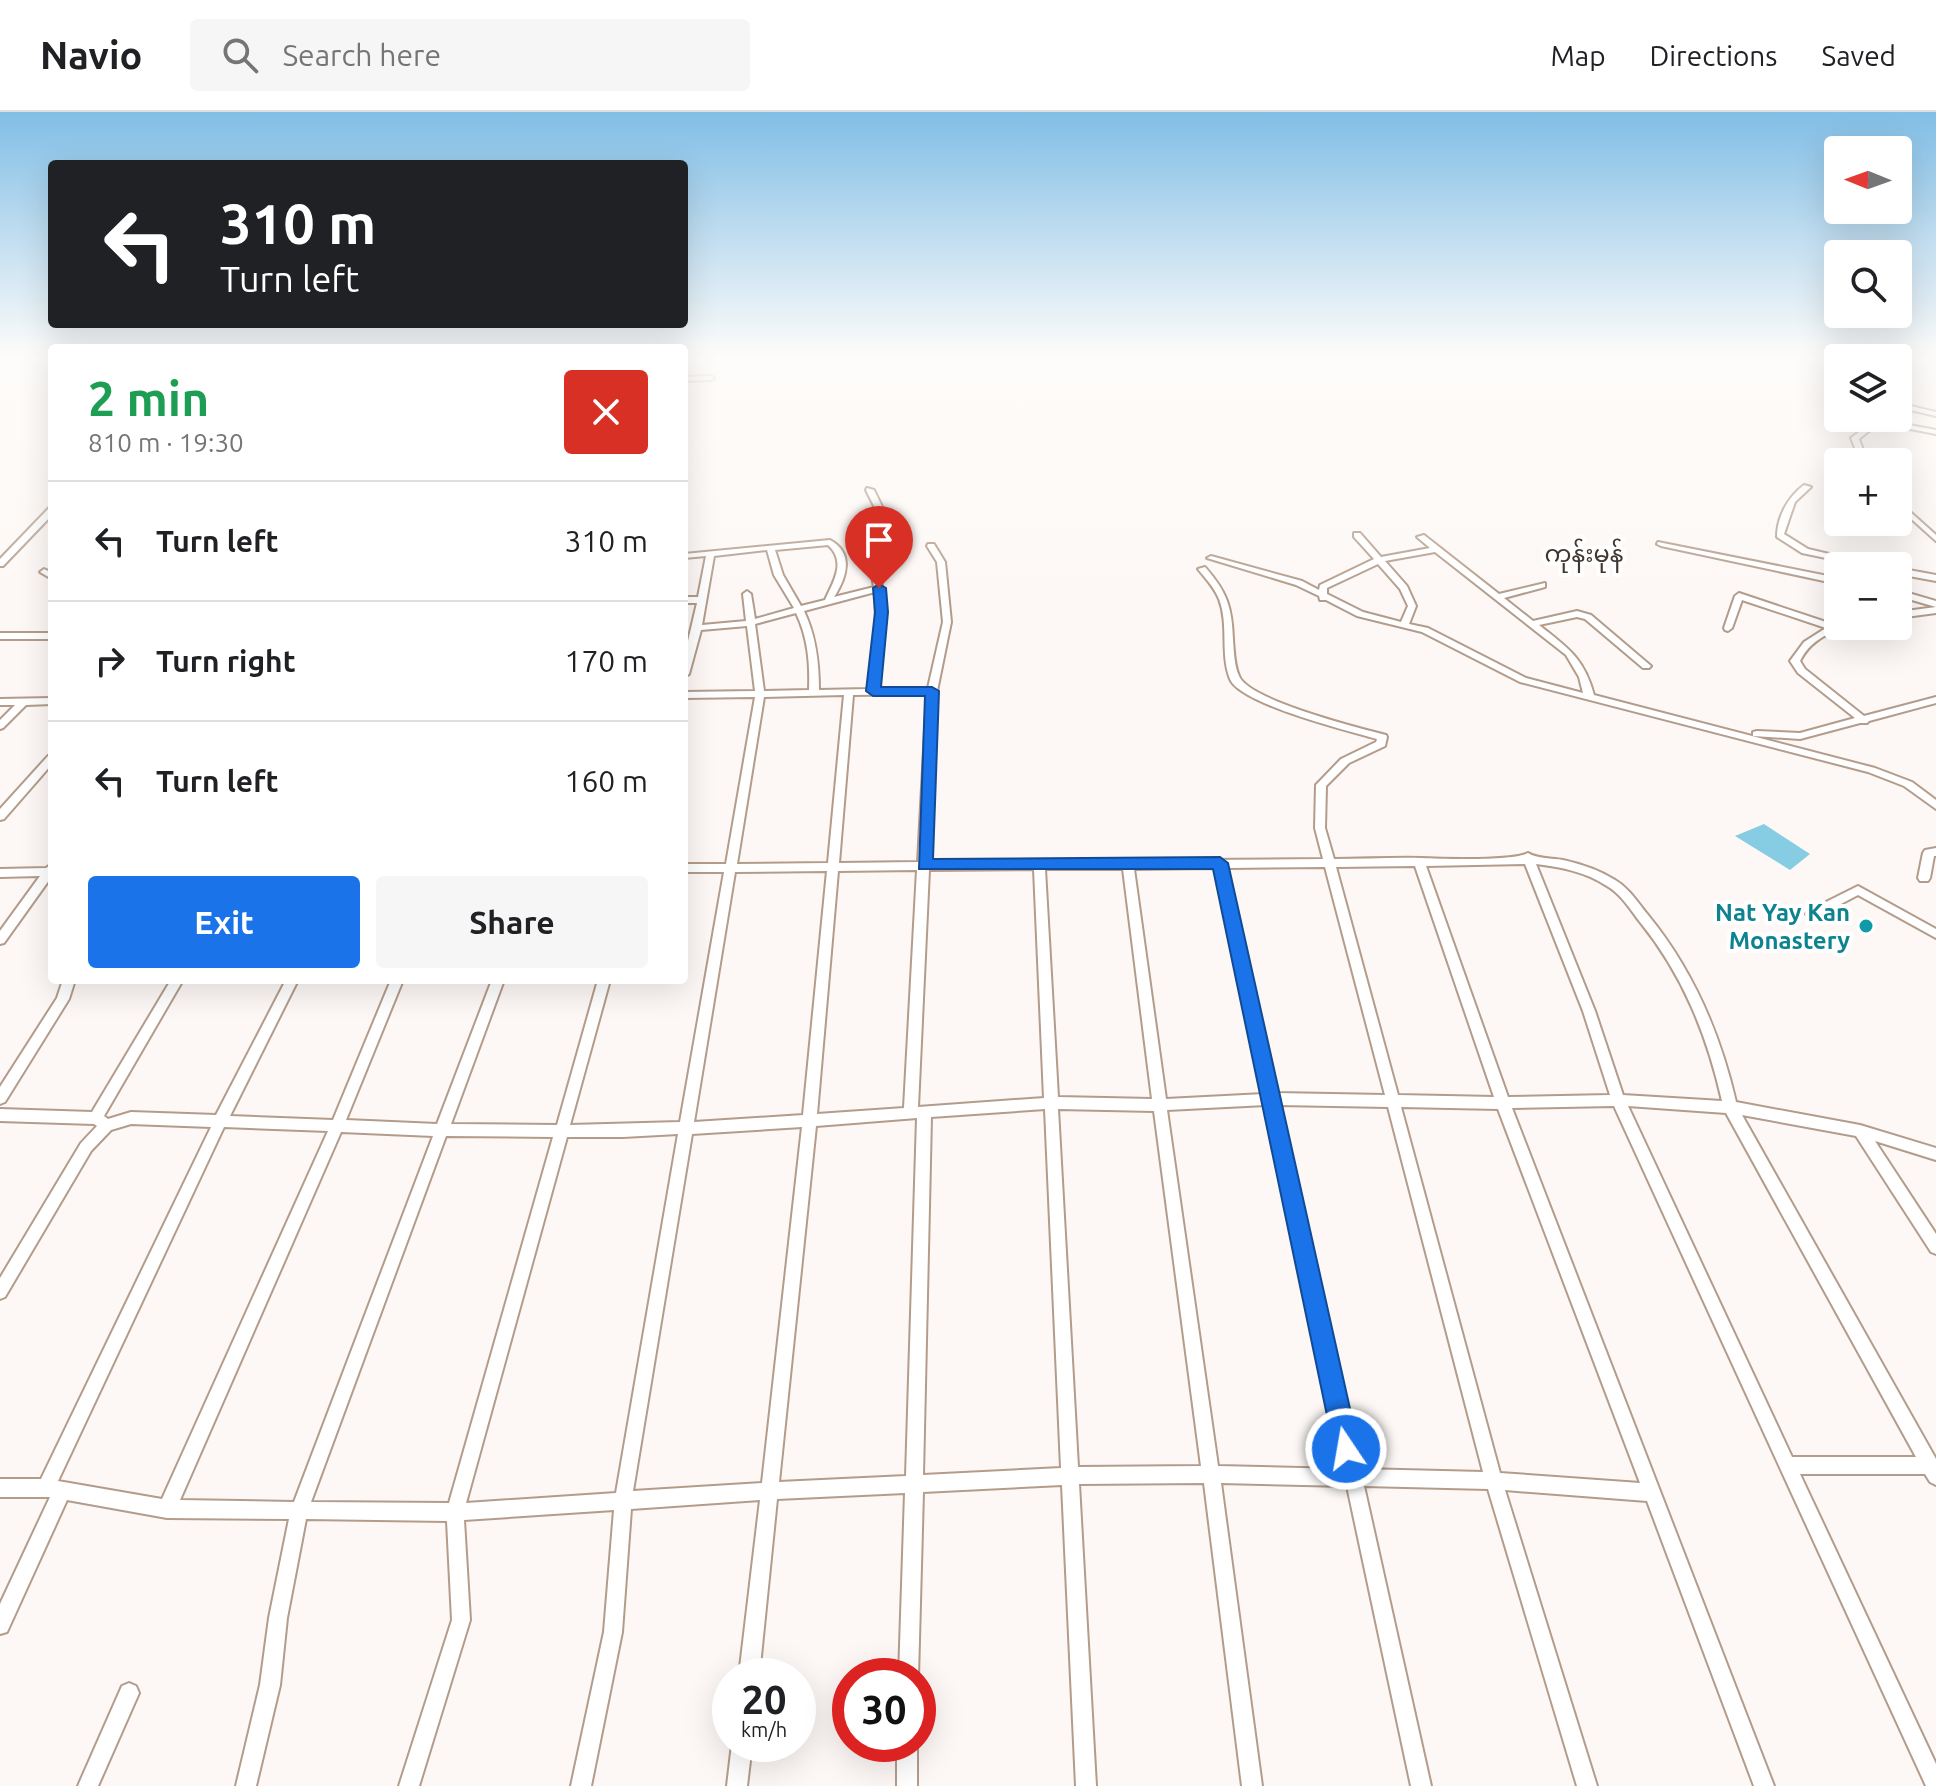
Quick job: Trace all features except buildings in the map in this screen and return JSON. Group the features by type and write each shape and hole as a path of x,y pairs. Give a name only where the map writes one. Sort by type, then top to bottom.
{"street":[{"path":"1807,487 1797,493 1785,513 1780,535 1805,551 1824,555"},
{"path":"870,490 886,523 870,529 869,540 881,612 873,691"},
{"path":"0,564 48,514"},
{"path":"1912,516 1936,539"},
{"path":"1357,535 1408,595 1412,606 1404,626"},
{"path":"1421,537 1535,623 1569,653 1584,677 1589,696"},
{"path":"688,556 771,550 817,542 835,544 842,557 843,572 829,599"},
{"path":"1661,544 1824,578"},
{"path":"909,1658 925,865 932,691 947,622 941,562 931,546"},
{"path":"1323,598 1323,587 1379,560 1437,549"},
{"path":"771,550 777,576 798,608 812,640 814,693"},
{"path":"688,660 710,556"},
{"path":"1211,558 1299,583 1323,598 1360,614 1425,630 1523,680 1871,770 1908,784 1936,805"},
{"path":"1202,569 1221,589 1228,609 1235,681 1248,691 1311,718 1382,735 1381,744 1345,761 1321,785 1318,802 1320,828 1494,1481 1587,1786"},
{"path":"1912,574 1936,578"},
{"path":"1500,596 1542,585"},
{"path":"697,628 749,623 879,588"},
{"path":"581,1786 613,1632 623,1500 760,694 747,594"},
{"path":"1728,628 1739,596 1824,623"},
{"path":"1912,598 1936,607"},
{"path":"688,600 701,600"},
{"path":"1912,612 1936,607"},
{"path":"1535,623 1577,614 1588,617 1646,666"},
{"path":"1824,634 1800,649 1795,661 1801,671 1864,721"},
{"path":"0,636 48,636"},
{"path":"688,695 932,691"},
{"path":"751,1658 810,1118 849,692"},
{"path":"1730,732 1800,736 1936,700"},
{"path":"0,702 48,701"},
{"path":"0,726 23,702"},
{"path":"0,816 48,762"},
{"path":"1924,878 1929,853 1936,852"},
{"path":"688,868 1491,862 1528,857 1560,863 1611,882 1656,931 1696,999 1721,1064 1730,1107 1933,1471"},
{"path":"1528,857 1589,1011 1618,1100 1936,1786"},
{"path":"1419,861 1503,1103 1764,1786"},
{"path":"1220,863 1421,1786"},
{"path":"1039,864 1086,1786"},
{"path":"1128,864 1158,1105 1213,1474 1252,1786"},
{"path":"0,873 48,871"},
{"path":"0,940 48,875"},
{"path":"1812,914 1858,890 1936,934"},
{"path":"0,1098 63,999 68,984"},
{"path":"0,1292 102,1121 175,984"},
{"path":"0,1625 54,1489 221,1120 290,984"},
{"path":"167,1509 337,1126 395,984"},
{"path":"246,1786 270,1685 278,1618 299,1511 497,984"},
{"path":"409,1786 461,1620 455,1512 603,984"},
{"path":"0,1115 102,1121 131,1118 221,1120 444,1130 687,1129 1049,1103 1158,1105 1269,1099 1503,1103 1618,1100 1730,1107 1860,1131 1936,1154"},
{"path":"1860,1131 1936,1247"},
{"path":"1788,1466 1933,1471"},
{"path":"0,1488 54,1489 167,1509 455,1512 768,1491 1072,1476 1213,1474 1494,1481 1652,1493"},
{"path":"88,1786 129,1693"},
{"path":"737,1786 740,1762"},
{"path":"907,1762 907,1786"}],"water":[{"path":"1764,824 1810,854 1790,870 1735,836"}],"place":[{"name":"Nat Yay Kan Monastery","path":"1866,926"}],"district":[{"name":"ကုန်းမုန်","path":"1584,553"}],"route":[{"path":"879,588 881,612 873,691 932,691 925,865 1220,863 1346,1449"}]}
